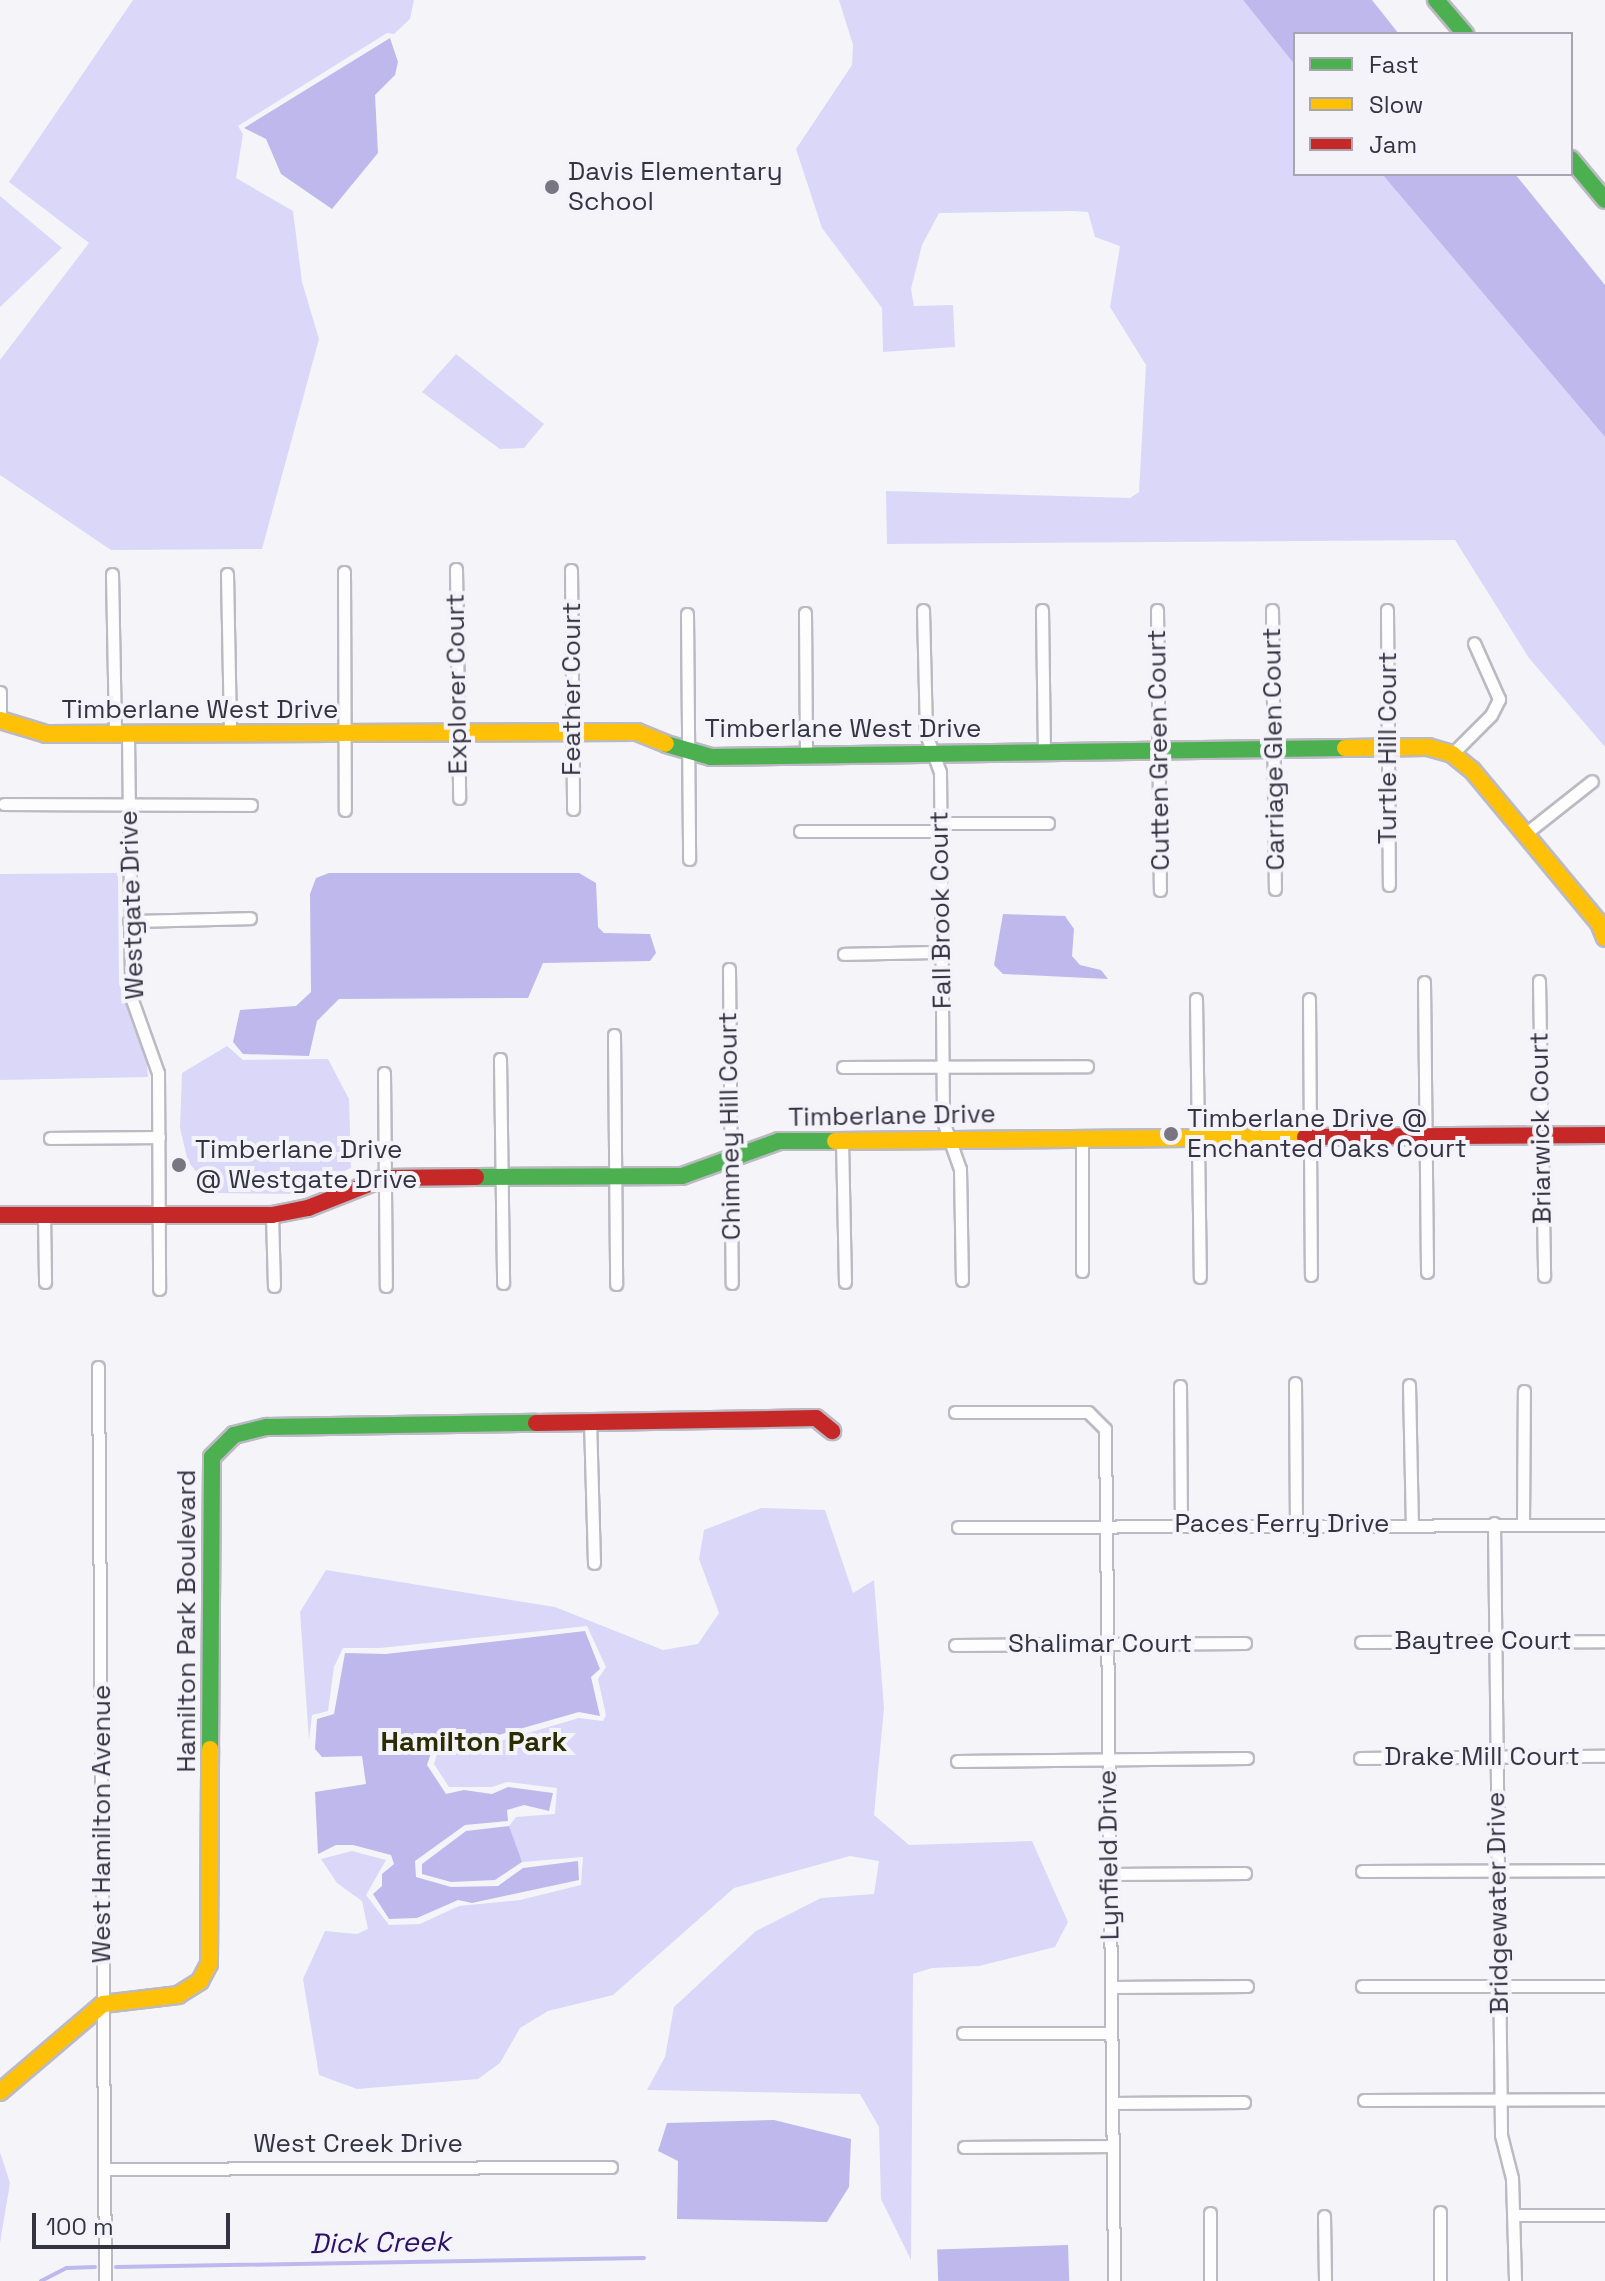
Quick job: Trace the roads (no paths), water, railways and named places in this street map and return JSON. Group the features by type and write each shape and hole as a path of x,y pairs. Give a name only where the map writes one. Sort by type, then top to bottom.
{"street":[{"path":"1436,0 1463,32"},
{"path":"1573,161 1605,200"},
{"name":"Explorer Court","path":"456,569 459,798"},
{"name":"Feather Court","path":"571,570 573,809"},
{"path":"344,572 345,810"},
{"name":"Westgate Drive","path":"112,574 128,807 131,997 158,1073 159,1289"},
{"path":"227,574 230,734"},
{"name":"Fall Brook Court","path":"923,610 926,734 940,772 943,1121 952,1139 960,1169 962,1280"},
{"path":"1042,610 1044,752"},
{"name":"Cutten Green Court","path":"1157,610 1160,890"},
{"name":"Carriage Glen Court","path":"1272,610 1275,889"},
{"name":"Turtle Hill Court","path":"1387,610 1389,885"},
{"path":"805,613 806,754"},
{"path":"687,614 689,859"},
{"path":"1474,643 1499,699 1491,715 1452,754 1472,770 1603,927"},
{"path":"0,692 0,720"},
{"name":"Timberlane West Drive","path":"0,720 46,734 637,732 688,753 1428,747 1452,754"},
{"path":"1525,834 1592,781"},
{"path":"4,804 128,807 251,805"},
{"path":"800,831 1048,823"},
{"path":"129,921 250,918"},
{"path":"844,954 942,952"},
{"name":"Chimney Hill Court","path":"729,969 732,1283"},
{"name":"Briarwick Court","path":"1539,981 1544,1276"},
{"path":"1424,982 1427,1272"},
{"path":"1196,999 1200,1277"},
{"path":"1309,999 1311,1275"},
{"path":"614,1035 616,1284"},
{"path":"500,1059 503,1283"},
{"path":"843,1067 1087,1066"},
{"path":"384,1073 386,1286"},
{"name":"Timberlane Drive","path":"0,1215 272,1215 308,1208 384,1178 682,1176 779,1141 1605,1135"},
{"path":"50,1138 159,1137"},
{"path":"1082,1139 1082,1271"},
{"path":"842,1140 845,1282"},
{"path":"44,1215 45,1282"},
{"path":"272,1215 274,1286"},
{"name":"West Hamilton Avenue","path":"98,1367 105,2281"},
{"path":"1295,1383 1296,1524"},
{"path":"1409,1385 1412,1523"},
{"path":"1180,1386 1181,1525"},
{"path":"1523,1523 1524,1391"},
{"name":"Lynfield Drive","path":"955,1412 1088,1412 1105,1429 1114,2281"},
{"name":"Hamilton Park Boulevard","path":"103,2004 178,1995 200,1981 209,1964 212,1457 234,1435 267,1427 816,1418 832,1431"},
{"path":"590,1420 594,1563"},
{"name":"Paces Ferry Drive","path":"958,1527 1412,1523 1605,1525"},
{"name":"Bridgewater Drive","path":"1494,1523 1500,2099 1514,2215 1515,2281"},
{"name":"Baytree Court","path":"1361,1642 1605,1641"},
{"name":"Shalimar Court","path":"955,1645 1245,1643"},
{"name":"Drake Mill Court","path":"1360,1758 1605,1756"},
{"path":"957,1761 1247,1758"},
{"path":"1362,1871 1605,1870"},
{"path":"1110,1874 1245,1873"},
{"path":"1111,1987 1247,1986"},
{"path":"1362,1986 1605,1986"},
{"path":"0,2092 103,2004"},
{"path":"963,2033 1111,2033"},
{"path":"1364,2100 1605,2099"},
{"path":"1112,2103 1244,2102"},
{"path":"964,2147 1113,2146"},
{"name":"West Creek Drive","path":"105,2169 611,2167"},
{"path":"1440,2212 1440,2281"},
{"path":"1210,2213 1210,2281"},
{"path":"1514,2215 1605,2215"},
{"path":"1324,2216 1325,2281"}],"waterway":[{"name":"Dick Creek","path":"116,2267 644,2258"},
{"name":"Dick Creek","path":"41,2281 67,2268 95,2267"}],"place":[{"name":"Davis Elementary School","path":"552,187"},
{"name":"Timberlane Drive @ Enchanted Oaks Court","path":"1171,1134"},
{"name":"Timberlane Drive @ Westgate Drive","path":"179,1165"}],"district":[{"name":"Hamilton Park","path":"474,1741"}]}
